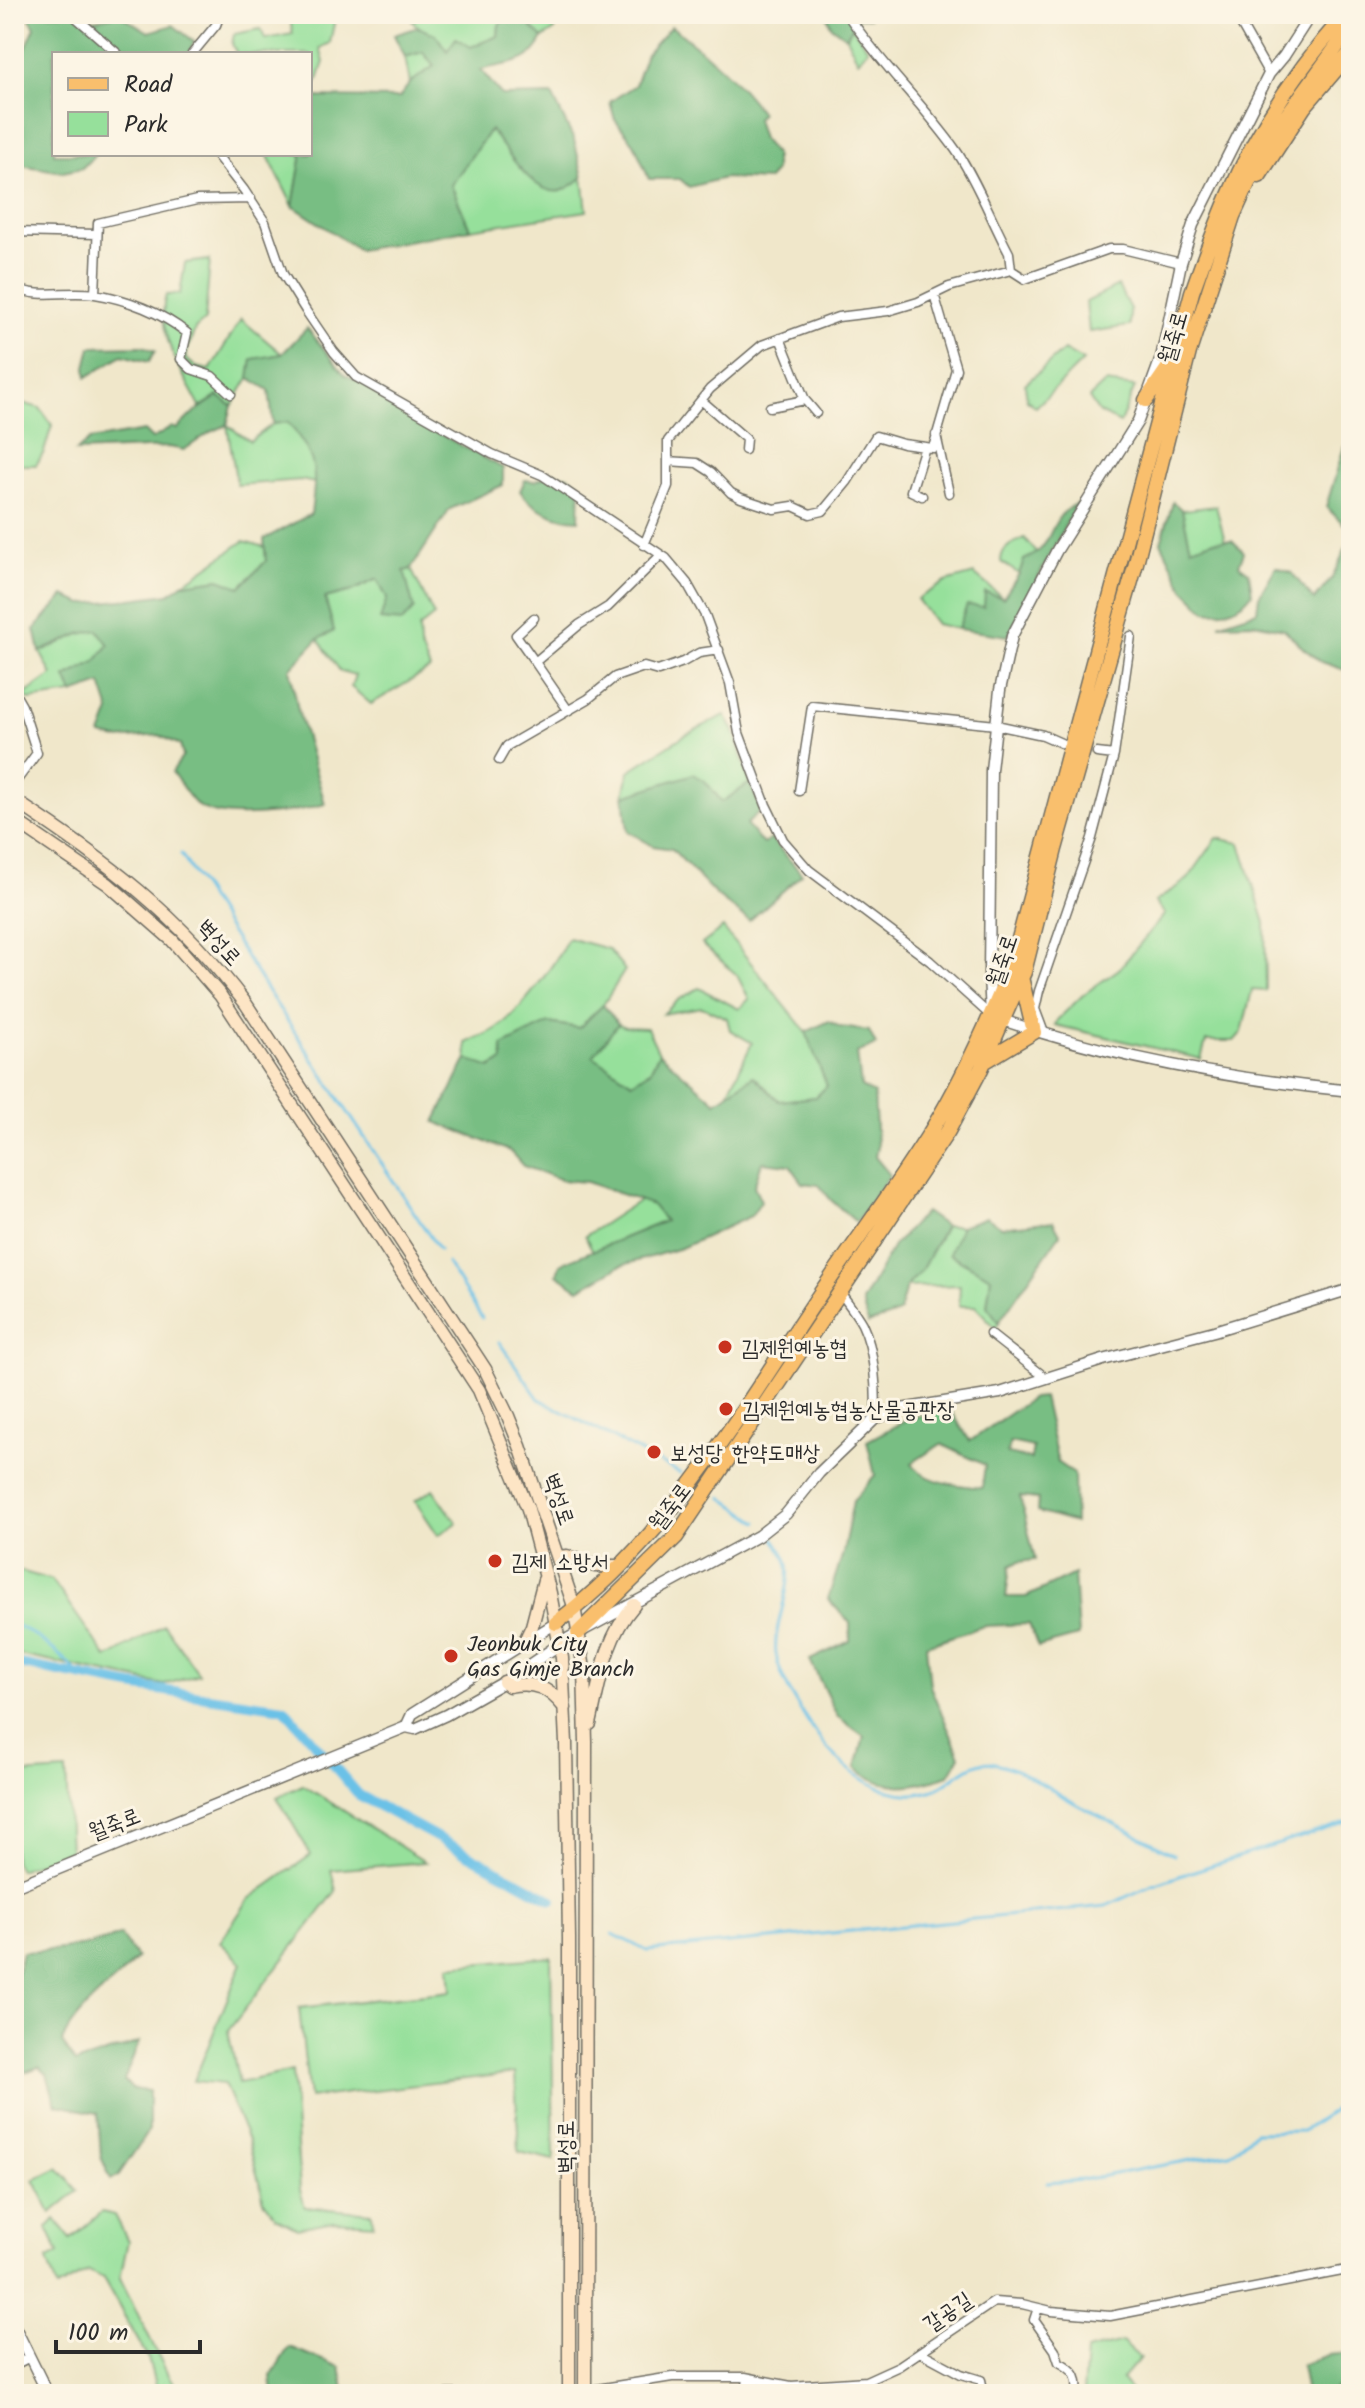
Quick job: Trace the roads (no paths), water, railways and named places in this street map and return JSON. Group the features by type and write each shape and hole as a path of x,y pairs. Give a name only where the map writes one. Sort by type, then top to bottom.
{"main road":[{"name":"월죽로","path":"578,1633 676,1537 948,1131 984,1062 1192,292 1227,198 1261,133 1291,83 1346,14"},
{"name":"월죽로","path":"556,1623 667,1517 729,1434 933,1128 1021,977 1135,567 1189,352 1233,216 1266,144 1351,27"},
{"path":"1233,216 1304,107 1351,52"},
{"path":"1146,400 1172,361"},
{"name":"벽성로","path":"14,800 89,849 162,909 217,965 246,1004 485,1369 508,1416 574,1609 584,1669 585,2392"},
{"name":"벽성로","path":"14,820 108,884 172,940 220,995 479,1390 528,1509 561,1645 565,1708 569,1938 568,2394"},
{"path":"984,1062 1039,1032 1021,977"},
{"path":"558,1557 567,1556 595,1566 619,1566"},
{"path":"523,1645 539,1604 545,1573"},
{"path":"586,1742 612,1635 634,1605"},
{"path":"504,1682 509,1686 525,1683 544,1688 565,1708"}],"street":[{"path":"72,14 116,52"},
{"path":"194,52 216,25 220,14"},
{"path":"847,14 863,39 903,83 957,152 1009,253 1011,270"},
{"path":"1235,14 1269,74"},
{"path":"996,1018 989,974 991,770 1000,690 1012,636 1057,550 1138,421 1161,358 1181,263 1193,225 1269,74 1311,14"},
{"path":"218,156 265,222 283,274 334,352 356,377 492,454 542,475 661,555 687,583 705,615 719,650 730,683 739,733 766,805 783,840 809,870 930,961 996,1018 1039,1032 1226,1075 1351,1091"},
{"path":"95,294 98,223 197,200 251,199"},
{"path":"14,232 96,234"},
{"path":"644,545 668,486 668,441 701,400 762,345 838,317 888,311 918,302 949,287 1011,270 1025,279 1109,249 1123,249 1181,263"},
{"path":"14,288 28,294 95,294 168,318 187,333 181,359 191,369 212,376 231,394"},
{"path":"668,461 697,463 741,498 774,509 793,506 810,514 823,511 847,482 876,436 933,448 956,369 934,294"},
{"path":"780,338 805,400 816,413"},
{"path":"701,400 746,439 745,450"},
{"path":"770,407 805,400"},
{"path":"936,434 949,493"},
{"path":"922,496 911,491 925,447"},
{"path":"535,662 579,625 608,607 661,555"},
{"path":"534,618 516,635 568,710"},
{"path":"1039,1032 1035,1009 1039,991 1092,838 1114,755 1131,636"},
{"path":"499,760 507,746 588,699 615,677 644,667 658,671 699,653 719,650"},
{"path":"14,692 22,706 37,753 14,784"},
{"path":"799,791 812,706 996,725 1043,735 1061,743"},
{"path":"1097,753 1114,755"},
{"path":"578,1633 775,1525 819,1473 875,1419 901,1409 978,1398 1351,1289"},
{"path":"840,1292 862,1325 868,1345 877,1394 875,1419"},
{"path":"990,1334 1046,1378"},
{"name":"월죽로","path":"406,1727 412,1714 556,1623"},
{"name":"월죽로","path":"14,1887 406,1727 415,1729 436,1720 504,1682 578,1633"},
{"name":"갈공길","path":"568,2394 672,2377 748,2378 791,2386 866,2381 899,2366 994,2302 1110,2316 1342,2271 1351,2272"},
{"path":"1038,2308 1034,2320 1055,2350 1059,2362 1074,2370 1079,2382 1077,2394"},
{"path":"14,2325 48,2394"},
{"path":"920,2352 961,2374 981,2380 984,2394"},
{"path":"14,2365 30,2357"},
{"path":"746,2394 748,2378"},
{"path":"447,2394 463,2394"}],"waterway":[{"path":"181,854 439,1250"},
{"path":"447,1263 482,1318"},
{"path":"499,1342 539,1399 680,1473"},
{"path":"722,1497 758,1522"},
{"path":"773,1537 785,1555 788,1568 777,1630 778,1664 792,1696 817,1735 840,1761 869,1782 902,1794 919,1794 936,1789 978,1764 986,1762 1006,1766 1174,1855"},
{"path":"14,1624 50,1647 80,1676"},
{"path":"14,1663 132,1686 284,1708 359,1795 552,1900"},
{"path":"613,1934 647,1951 1106,1906 1191,1872 1351,1821"},
{"path":"1047,2183 1082,2180 1230,2153 1255,2132 1303,2131 1351,2099"}],"place":[{"name":"김제원예농협","path":"725,1347"},
{"name":"김제원예농협농산물공판장","path":"726,1409"},
{"name":"보성당 한약도매상","path":"654,1452"},
{"name":"김제 소방서","path":"495,1561"},
{"name":"Jeonbuk City Gas Gimje Branch","path":"451,1656"}]}
